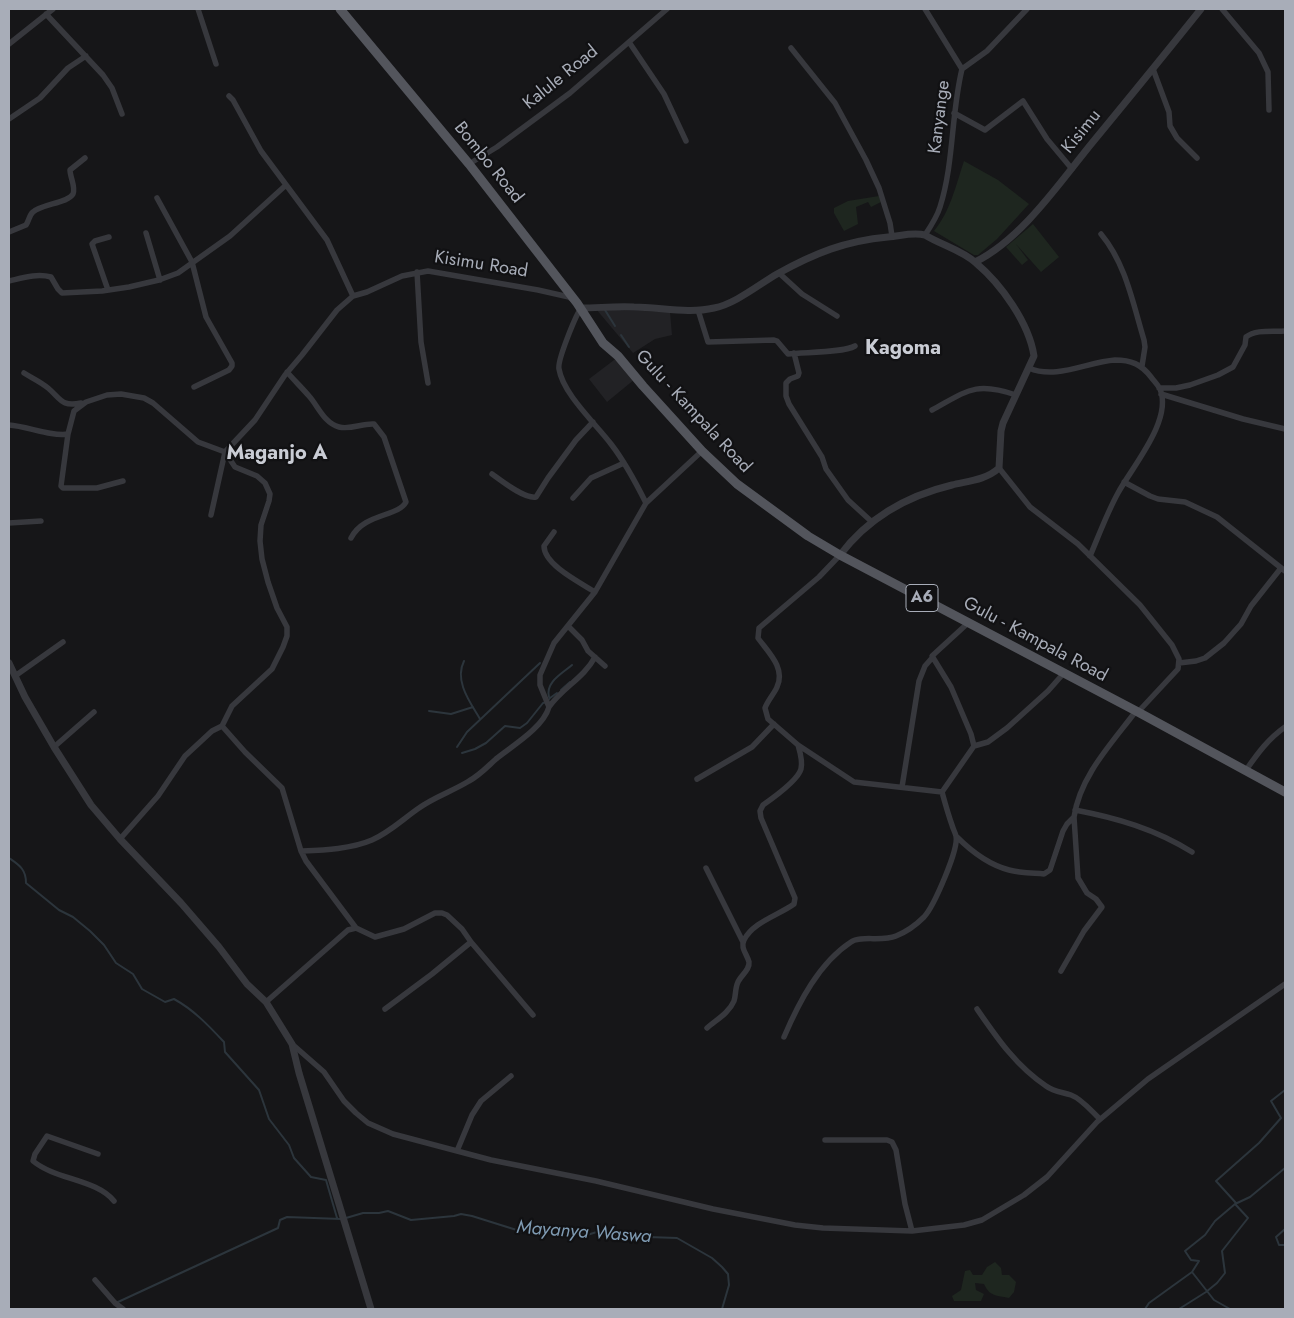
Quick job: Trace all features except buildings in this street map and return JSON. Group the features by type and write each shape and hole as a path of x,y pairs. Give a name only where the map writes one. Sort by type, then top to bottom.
{"main road":[{"name":"Bombo Road","path":"340,9 469,164 579,306 603,343"},
{"name":"Gulu - Kampala Road","path":"603,343 618,356 702,451 736,484 808,536 840,555 1137,711 1285,792"}],"street":[{"path":"9,44 53,9"},
{"path":"198,9 216,64"},
{"name":"Kalule Road","path":"469,164 497,147 544,113 667,9"},
{"name":"Kanyange","path":"925,9 962,69 954,113 946,186 940,209 925,235"},
{"path":"962,69 987,51 1027,9"},
{"name":"Kisimu","path":"975,262 996,249 1018,230 1053,192 1201,9"},
{"path":"1222,9 1259,53 1268,72 1269,110"},
{"path":"46,14 103,75 112,88 122,114"},
{"path":"629,42 664,94 686,141"},
{"path":"791,48 835,103 866,160 890,223 892,236"},
{"path":"9,119 40,98 68,68 86,56"},
{"path":"1153,70 1169,112 1170,126 1177,138 1197,158"},
{"path":"211,515 225,452 255,420 287,372 302,356 337,310 353,296 327,240 261,151 229,96"},
{"path":"954,113 985,130 1023,100 1047,139 1072,169"},
{"path":"9,232 26,225 35,210 68,198 74,191 70,170 85,158"},
{"path":"9,281 30,276 47,275 51,277 62,293 108,290 160,280 178,273 240,228 286,185"},
{"path":"157,198 192,262 206,316 230,358 232,366 229,370 194,387"},
{"path":"146,233 160,280"},
{"path":"646,503 611,444 581,410 566,386 559,368 562,353 579,306 698,310 716,308 746,294 779,273 823,251 866,239 912,233 925,235 975,262 1002,289 1020,319 1034,356 1000,431 999,468 1030,507 1090,556 1140,605 1172,645 1179,663 1178,669 1137,711 1094,767 1083,787 1074,817 1078,878 1087,893 1096,899 1102,907 1084,931 1060,971"},
{"path":"1101,234 1120,262 1144,340 1145,347 1142,366"},
{"path":"108,290 92,244 109,236"},
{"name":"Kisimu Road","path":"353,296 367,292 402,276 417,272 438,271 569,297 579,306"},
{"path":"417,272 421,342 428,383"},
{"path":"779,273 802,294 837,316"},
{"path":"698,310 708,342 774,340 788,354 838,351 855,346"},
{"path":"1159,388 1176,388 1218,375 1233,366 1239,359 1246,337 1250,334 1285,331"},
{"path":"794,353 799,374 786,383 786,396 789,404 822,457 826,469 848,500 872,522"},
{"path":"1029,368 1037,372 1050,372 1119,360 1134,362 1142,366 1159,388 1161,394 1160,412 1155,433 1124,482 1105,518 1090,556"},
{"path":"287,372 310,397 323,416 332,424 340,427 374,424 384,437 405,498 405,504 398,510 384,514 364,524 354,532 351,538"},
{"path":"24,373 47,387 59,401 74,404 107,395 121,394 144,398 198,442 225,452 236,467 257,476 268,488 269,501 261,525 260,541 262,558 277,608 287,627 284,647 272,670 232,706 222,726 212,731 185,756 158,796 120,840"},
{"path":"932,410 976,388 997,389 1016,395"},
{"path":"1161,394 1243,419 1285,429"},
{"path":"86,402 74,411 68,434 60,486 63,488 96,488 123,481"},
{"path":"492,474 525,496 536,497 570,448 592,422"},
{"path":"9,425 36,429 59,436 68,434"},
{"path":"549,707 540,685 540,675 554,643 595,592 646,503 702,451"},
{"path":"573,498 591,478 624,463"},
{"path":"942,792 854,782 798,745 768,719 765,708 780,680 779,670 775,661 758,638 759,628 818,577 840,555 852,539 891,508 950,485 989,475 999,468"},
{"path":"1124,482 1150,496 1158,499 1185,502 1217,517 1283,570 1251,606 1241,624 1224,643 1205,658 1179,663"},
{"path":"9,523 41,521"},
{"path":"554,532 544,546 546,556 566,574 595,592"},
{"path":"902,787 919,681 933,653 968,623"},
{"path":"568,626 582,640 588,651 605,666"},
{"path":"15,676 63,642"},
{"path":"301,851 341,848 371,840 390,830 420,807 480,774 541,721 555,699 590,666 595,657"},
{"path":"932,658 951,687 971,734 974,746"},
{"path":"9,663 25,697 91,805 120,840 181,903 220,947 247,984 266,1002 292,1044 324,1072 344,1101 368,1123 392,1134 491,1160 795,1225 823,1228 912,1231 964,1225 982,1220 1047,1177 1100,1119 1148,1079 1285,984"},
{"path":"942,792 974,746 988,742 1007,728 1064,674"},
{"path":"54,747 94,712"},
{"path":"697,779 752,747 774,724"},
{"path":"222,726 244,752 282,788 301,851 306,861 356,928 375,937 404,928 435,913 442,912 462,929 533,1015"},
{"path":"1246,770 1260,749 1285,727"},
{"path":"743,942 755,928 794,904 795,898 760,818 760,811 763,805 797,777 801,769 798,745"},
{"path":"784,1037 799,1002 822,969 841,949 852,941 861,938 876,940 895,937 925,916 949,868 956,837 942,792"},
{"path":"1075,810 1105,816 1152,831 1192,852"},
{"path":"956,837 968,848 1009,870 1047,874 1067,824 1074,817"},
{"path":"706,868 743,942 749,962 748,968 738,982 733,1003 729,1010 707,1028"},
{"path":"266,1002 348,930 356,928"},
{"path":"385,1009 471,942"},
{"path":"977,1009 997,1038 1021,1067 1054,1092 1072,1095 1100,1119"},
{"path":"292,1044 299,1073 332,1176 371,1309"},
{"path":"457,1151 472,1115 482,1101 511,1076"},
{"path":"98,1154 47,1136 34,1154 33,1161 38,1166 59,1176 100,1190 114,1201"},
{"path":"825,1140 892,1142 896,1150 905,1204 912,1231"},
{"path":"95,1280 115,1304 123,1309"}],"shaded area":[{"path":"964,161 998,180 1029,204 997,239 978,255 974,255 934,231 940,224 948,207"},
{"path":"879,196 881,202 871,207 868,202 856,207 858,224 844,231 834,213 834,208 848,201"},
{"path":"1033,224 1059,257 1041,272 1016,244 1028,260 1022,265 1006,247"},
{"path":"596,309 670,312 672,335 655,339 633,353"},
{"path":"618,357 635,379 607,402 589,379"},
{"path":"995,1262 1001,1268 1002,1275 1009,1275 1016,1282 1014,1292 1009,1298 994,1295 984,1284 975,1283 976,1290 984,1294 981,1301 954,1301 952,1296 961,1290 965,1271 970,1270 973,1275 982,1275 987,1267"}],"waterway":[{"path":"605,310 615,326"},
{"path":"621,335 629,347"},
{"path":"464,661 461,669 462,684 480,719"},
{"path":"457,747 467,732 540,663"},
{"path":"549,697 548,692 552,682 572,665"},
{"path":"561,690 570,682"},
{"path":"462,753 486,743 505,726 520,728 527,723 543,703 547,702 557,693"},
{"path":"429,711 451,714 473,707"},
{"name":"Mayanya Waswa","path":"9,858 19,865 26,878 26,883 59,910 73,917 90,931 104,945 116,963 133,974 142,989 165,1002 174,999 181,1003 201,1019 224,1042 225,1052 259,1090 269,1119 289,1145 294,1158 311,1177 326,1180 337,1218"},
{"path":"1236,1203 1216,1181 1259,1143 1281,1118 1271,1101 1285,1090"},
{"name":"Mayanya Waswa","path":"1145,1309 1149,1303 1192,1272 1199,1261 1191,1260 1185,1251 1205,1235 1215,1221 1235,1204 1250,1197 1285,1168"},
{"path":"1179,1309 1206,1292 1225,1273 1222,1251 1248,1218 1235,1204"},
{"name":"Mayanya Waswa","path":"346,1218 363,1213 388,1211 411,1220 461,1214 523,1232 537,1229 551,1233 570,1232 587,1235 600,1231 633,1239 648,1237 677,1238 712,1258 728,1274 729,1285 722,1309"},
{"name":"Mayanya Waswa","path":"118,1302 278,1228 280,1220 287,1217 341,1219"},
{"path":"1285,1229 1276,1237 1279,1245 1285,1245"},
{"path":"1192,1272 1214,1300 1230,1309"}],"district":[{"name":"Kagoma","path":"903,349"},
{"name":"Maganjo A","path":"277,454"}]}
